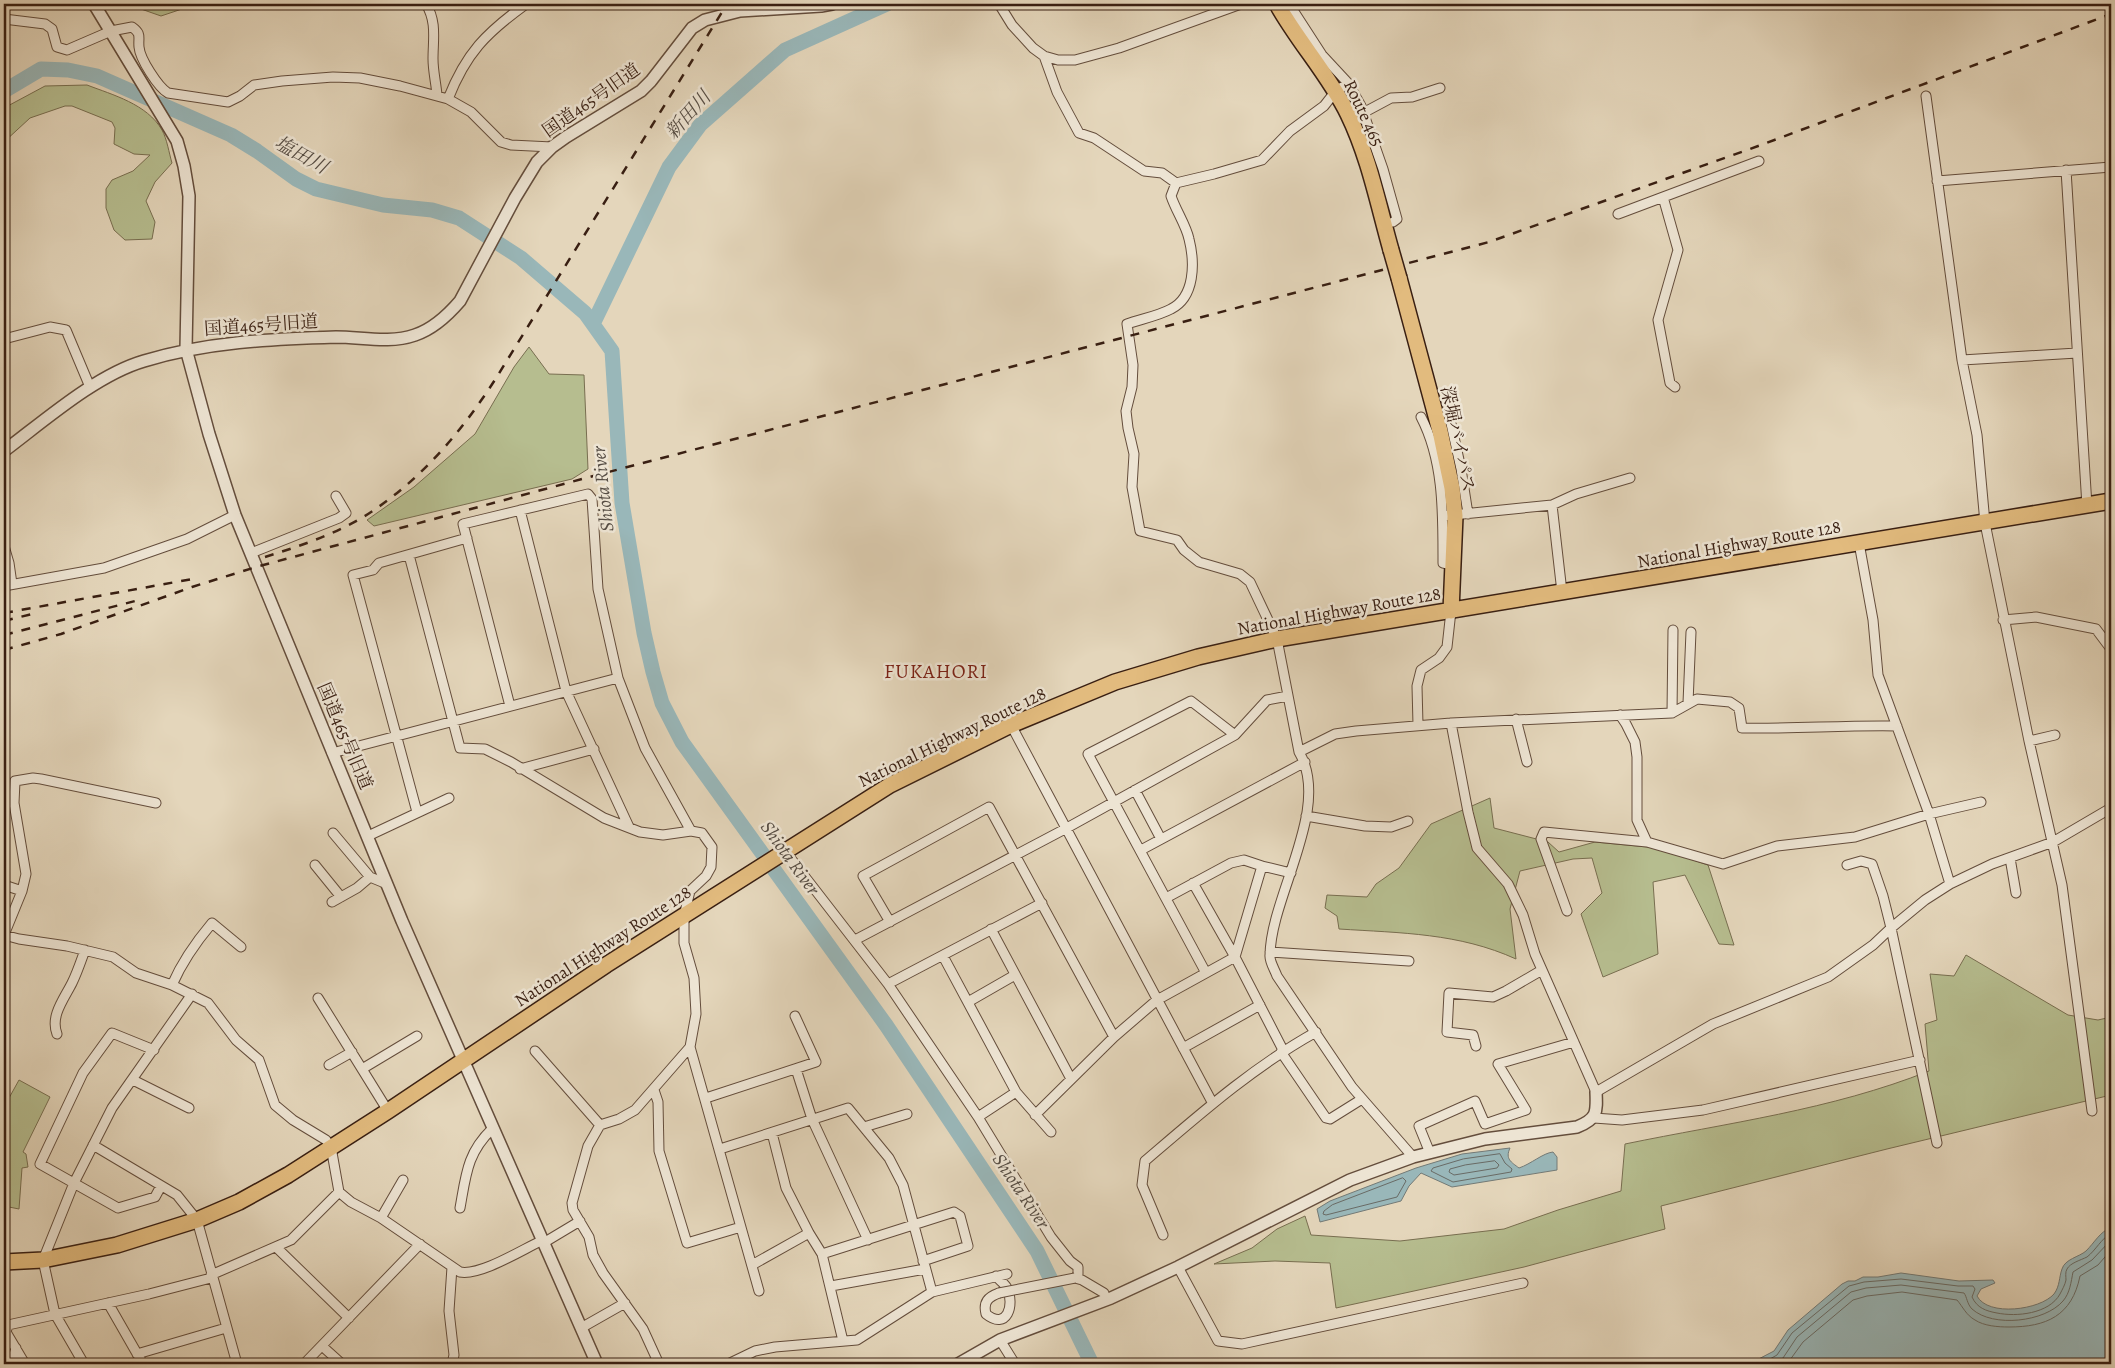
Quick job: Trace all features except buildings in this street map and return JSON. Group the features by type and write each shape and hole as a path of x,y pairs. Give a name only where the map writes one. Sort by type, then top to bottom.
{"highway":[{"name":"Route 465","path":"1277,4 1285,18 1342,88 1361,145 1399,278"},
{"name":"深堀バイパス","path":"1399,278 1440,431 1452,488 1455,515 1451,611"},
{"name":"National Highway Route 128","path":"4,1262 43,1260 117,1245 197,1220 264,1189 388,1111 730,885 890,785 1010,725 1115,682 1198,657 1277,639 2111,502"}],"street":[{"path":"4,451 90,387 141,361 186,349 189,196 184,166 177,141 94,4"},
{"path":"426,4 431,11 435,31 433,60 437,95"},
{"path":"448,100 458,75 482,40 499,23 526,4"},
{"name":"国道465号旧道","path":"597,1364 419,962 235,515 209,434 186,349 292,339 342,337 390,340 416,335 426,330 452,311 460,302 515,198 537,162 552,147 641,91 651,82 692,28 705,20 740,11 782,6 820,6 832,4"},
{"path":"998,4 1012,25 1032,48 1044,56 1058,60 1091,58 1241,4"},
{"path":"1289,4 1342,88 1363,113 1383,169 1397,220 1394,222"},
{"path":"4,19 45,24 52,29 57,47 67,50 112,31 132,27 138,31 140,36 139,46 141,55 162,89 168,92 228,102 240,96 254,85 282,81 360,78 437,95 471,112 501,142 511,145 552,147"},
{"path":"1044,56 1057,92 1079,133 1094,138 1144,171 1162,173 1176,183 1262,160 1290,131 1324,106 1342,88"},
{"path":"1363,113 1391,98 1412,97 1440,88"},
{"path":"1926,96 1962,360 1977,434 1985,523 2003,620 2062,885 2092,1111"},
{"path":"1618,214 1759,161"},
{"path":"1937,180 2111,167"},
{"path":"2066,170 2087,506"},
{"path":"1176,183 1171,196 1189,238 1193,261 1188,291 1172,309 1127,324 1132,387 1126,412 1134,454 1132,487 1140,531 1177,540 1184,550 1199,562 1240,574 1250,582 1277,639 1299,752 1305,762 1308,782 1306,816 1291,873 1278,911 1269,956 1277,976 1362,1099 1413,1157"},
{"path":"1663,197 1678,250 1658,320 1670,383 1675,387"},
{"path":"4,339 50,327 66,330 90,387"},
{"path":"1962,360 2077,353"},
{"path":"1448,410 1461,469 1455,515"},
{"path":"1421,417 1430,434 1440,484 1455,515"},
{"path":"1455,515 1552,505 1576,494 1630,478"},
{"path":"510,706 463,524 588,494 592,499 598,589 618,678 645,748 691,831"},
{"path":"251,553 339,518 346,513 336,496"},
{"path":"1552,505 1562,592"},
{"path":"520,510 566,691 629,827"},
{"path":"4,546 9,563 8,585 104,568 187,539 235,515"},
{"path":"417,812 353,575 373,570 379,563 466,538"},
{"path":"1859,543 1873,620 1878,675 1929,814 1950,884"},
{"path":"409,554 460,748 485,749 604,818 640,832 663,835 691,831 702,833 709,840 713,856 711,867 706,876 690,891 684,916 684,943 694,978 696,1014 690,1047 706,1098 758,1291"},
{"path":"1418,726 1417,686 1421,670 1440,658 1447,647 1451,611"},
{"path":"2003,620 2036,617 2096,629 2111,649"},
{"path":"1672,713 1673,630"},
{"path":"1688,703 1690,632"},
{"path":"332,753 618,678"},
{"path":"855,940 1065,829 1235,735 1267,700 1288,696"},
{"path":"1299,752 1335,734 1451,723 1672,713 1697,699 1730,702 1739,708 1742,728 1794,729 1854,725 1897,726"},
{"path":"1206,973 1088,754 1191,701 1235,735"},
{"path":"1620,715 1635,742 1638,820 1647,842"},
{"path":"1516,719 1527,762"},
{"path":"1451,723 1477,848 1508,884 1523,915 1542,970 1596,1092 1597,1107 1594,1118"},
{"path":"1010,725 1212,1102"},
{"path":"2029,741 2055,735"},
{"path":"520,769 594,749"},
{"path":"1141,850 1305,762"},
{"path":"156,803 41,779 33,778 15,781 14,803 26,874 22,891 4,935 113,957 136,972 172,985 208,1003 236,1040 259,1060 275,1106 293,1120 326,1140 331,1148 339,1192 351,1202 381,1218 452,1267 467,1273 479,1270 544,1241 580,1221"},
{"path":"1135,790 1162,839"},
{"path":"368,836 449,798"},
{"path":"1567,910 1541,839 1544,832 1647,842 1723,864 1777,846 1855,837 1929,814 1981,802"},
{"path":"890,922 864,876 989,807 1114,1037"},
{"path":"1596,1092 1713,1024 1828,977 1874,945 1925,900 1950,884 1992,864 2053,842 2111,808"},
{"path":"1306,816 1365,826 1391,827 1408,820"},
{"path":"333,833 370,877 387,884"},
{"path":"784,851 888,984 978,1117 1052,1237 1070,1261 1078,1267 1078,1274 1075,1278"},
{"path":"2010,858 2016,893"},
{"path":"1166,898 1231,863 1244,860 1291,873"},
{"path":"1847,865 1861,861 1872,864 1883,896 1937,1144"},
{"path":"315,865 326,872 341,897"},
{"path":"1035,1115 1114,1037 1156,1000 1235,957 1262,866"},
{"path":"332,902 370,877"},
{"path":"1193,883 1235,957 1282,1051 1326,1118 1330,1120 1362,1099"},
{"path":"4,885 22,891"},
{"path":"888,984 1042,904"},
{"path":"172,985 177,972 212,922 241,947"},
{"path":"991,929 1071,1080"},
{"path":"57,1034 54,1026 58,1008 72,983 85,950"},
{"path":"1270,952 1409,961"},
{"path":"944,956 1016,1092 1050,1132"},
{"path":"1476,1046 1473,1035 1447,1032 1449,993 1493,996 1506,991 1542,970"},
{"path":"968,1002 1016,975"},
{"path":"84,1364 55,1314 43,1260 74,1183 112,1108 192,994"},
{"path":"318,998 388,1111"},
{"path":"1183,1048 1260,1005"},
{"path":"706,1098 816,1062 795,1016"},
{"path":"1163,1235 1142,1185 1146,1161 1212,1102 1282,1051 1316,1032"},
{"path":"154,1050 112,1033 83,1073 40,1164 118,1208 155,1197 161,1186"},
{"path":"362,1070 417,1036"},
{"path":"1430,1153 1419,1126 1475,1102 1485,1124 1526,1110 1498,1064 1574,1042"},
{"path":"659,1364 643,1330 603,1273 593,1255 589,1237 573,1210 572,1203 588,1146 600,1125 620,1119 635,1110 690,1047"},
{"path":"535,1051 600,1125"},
{"path":"329,1065 352,1052"},
{"path":"958,1364 1012,1334 1178,1267 1350,1180 1413,1157 1485,1139 1577,1127 1594,1118 1622,1120 1703,1110 1920,1060"},
{"path":"796,1069 812,1119 868,1240"},
{"path":"133,1080 190,1108"},
{"path":"654,1090 658,1102 659,1151 687,1243 741,1227"},
{"path":"978,1117 1016,1092"},
{"path":"720,1150 848,1108 889,1158 902,1185 932,1292"},
{"path":"864,1127 907,1114"},
{"path":"460,1208 469,1160 484,1137 492,1129"},
{"path":"772,1133 786,1188 822,1254 843,1341"},
{"path":"93,1145 177,1195 197,1220 237,1364"},
{"path":"381,1218 403,1180"},
{"path":"24,1364 6,1332 8,1325 211,1276 292,1240 339,1192"},
{"path":"822,1254 954,1212 960,1216 968,1246 924,1265 831,1286"},
{"path":"752,1265 809,1233"},
{"path":"304,1364 420,1244"},
{"path":"276,1247 349,1318"},
{"path":"452,1267 449,1312 454,1355 452,1364"},
{"path":"1178,1267 1218,1342 1242,1344 1523,1283"},
{"path":"731,1363 755,1351 775,1347 857,1340 932,1292 1007,1274"},
{"path":"996,1276 1007,1288 1011,1308 1008,1315 1003,1319 996,1320 986,1314 984,1307 987,1300 999,1294 1075,1278 1082,1280 1107,1295"},
{"path":"108,1302 142,1364"},
{"path":"581,1328 625,1303"},
{"path":"137,1354 226,1328"},
{"path":"1000,1340 1015,1364"},
{"path":"322,1346 342,1364"},
{"path":"11,1364 16,1348"}],"green space":[{"path":"141,4 197,4 161,16 141,9"},
{"path":"87,85 139,107 156,121 164,134 172,163 155,182 146,201 155,222 152,239 125,240 114,230 106,208 106,189 112,180 133,171 150,155 134,154 114,144 115,128 112,122 72,106 65,106 30,118 4,142 4,108 45,86"},
{"path":"529,347 549,374 584,375 588,469 572,479 374,526 367,520 414,487 475,434 514,367"},
{"path":"1490,798 1494,828 1548,842 1559,852 1595,842 1658,848 1708,865 1734,945 1719,944 1685,875 1653,882 1658,954 1603,977 1581,914 1602,893 1592,858 1573,859 1520,871 1510,909 1516,959 1495,950 1451,939 1407,933 1339,929 1337,916 1325,908 1327,895 1367,897 1376,884 1399,868 1431,824"},
{"path":"1966,955 2068,1015 2098,1020 2111,1017 2111,1095 1661,1206 1665,1229 1524,1267 1336,1308 1330,1263 1275,1261 1214,1264 1252,1248 1277,1229 1305,1216 1311,1235 1400,1241 1504,1229 1621,1191 1625,1144 1817,1106 1929,1071 1925,1024 1937,1020 1930,974 1954,976"},
{"path":"19,1080 50,1097 23,1152 26,1154 28,1167 22,1168 19,1209 4,1206 4,1107"}],"water":[{"path":"1510,1148 1509,1158 1519,1168 1545,1154 1553,1152 1557,1157 1557,1170 1452,1187 1421,1173 1409,1186 1401,1201 1320,1222 1317,1209 1330,1201 1416,1168 1462,1154"},
{"path":"2111,1227 2111,1364 1749,1364 1774,1351 1788,1330 1842,1284 1863,1277 1878,1277 1901,1273 1959,1281 1993,1280 1995,1283 1981,1289 1977,1296 1983,1303 2003,1309 2014,1309 2038,1304 2054,1294 2062,1269 2066,1263 2086,1251 2100,1235"}],"waterway":[{"name":"新田川","path":"593,324 669,167 700,125 785,50 887,4"},
{"name":"Shiota River","path":"4,91 41,69 68,70 97,76 231,135 296,179 316,189 383,205 432,210 459,218 521,258 585,313 612,351 622,503 644,633 662,703 682,742 886,1025 1037,1251 1092,1364"}],"railway":[{"path":"265,557 325,536 360,519 401,490 420,473 454,436 498,375 727,4"},
{"path":"4,650 61,634 192,587 256,567 597,475 1489,242 1761,145 2111,14"},
{"path":"4,613 198,578"},
{"path":"4,635 139,600"},
{"path":"4,621 36,613"}],"district":[{"name":"FUKAHORI","path":"936,671"}],"water label":[{"name":"塩田川","path":"301,155"}]}
